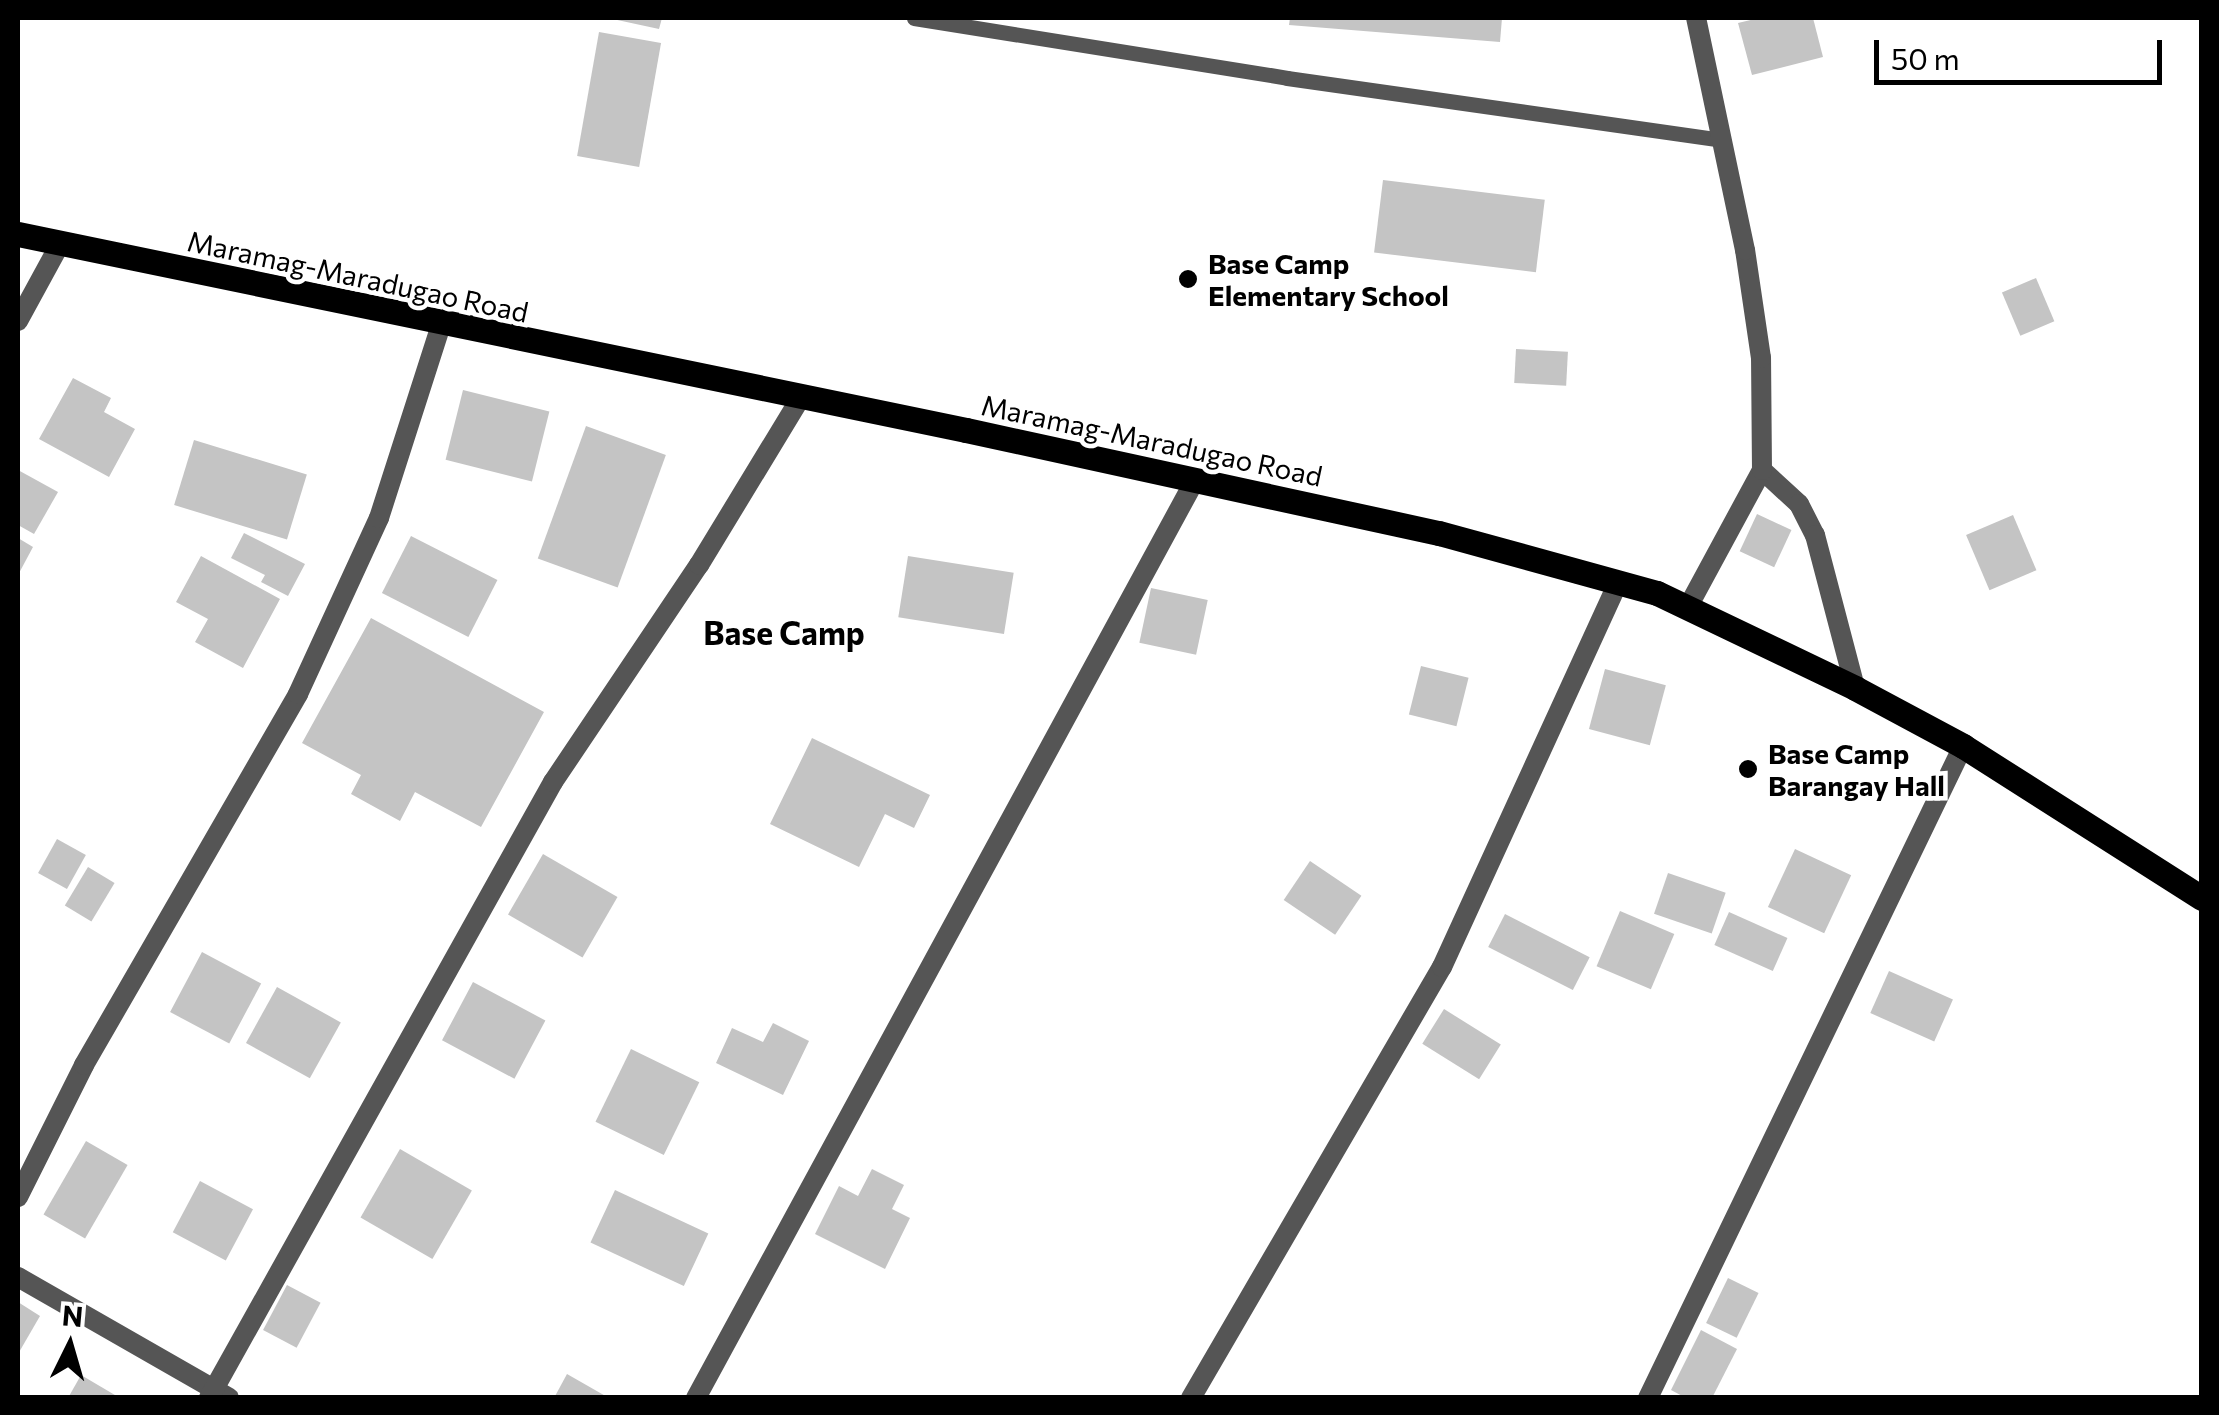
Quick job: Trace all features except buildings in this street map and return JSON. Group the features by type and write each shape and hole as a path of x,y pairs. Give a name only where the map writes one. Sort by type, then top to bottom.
{"main road":[{"name":"Maramag-Maradugao Road","path":"18,234 1439,533 1618,582 1690,606 1964,746 2202,898"}],"street":[{"path":"1690,606 1762,470 1761,358 1696,18"},
{"path":"18,321 60,244"},
{"path":"18,1197 84,1066 298,694 380,518 441,325"},
{"path":"18,1277 217,1395 553,782 699,565 801,396"},
{"path":"1762,470 1799,504 1815,534 1827,568 1855,688"},
{"path":"696,1398 1195,480"},
{"path":"1191,1398 1442,967 1618,582"},
{"path":"1648,1398 1964,746"}],"lane":[{"path":"914,18 1722,140"}],"place":[{"name":"Base Camp Elementary School","path":"1188,279"},
{"name":"Base Camp Barangay Hall","path":"1748,769"}],"district":[{"name":"Base Camp","path":"784,632"}]}
